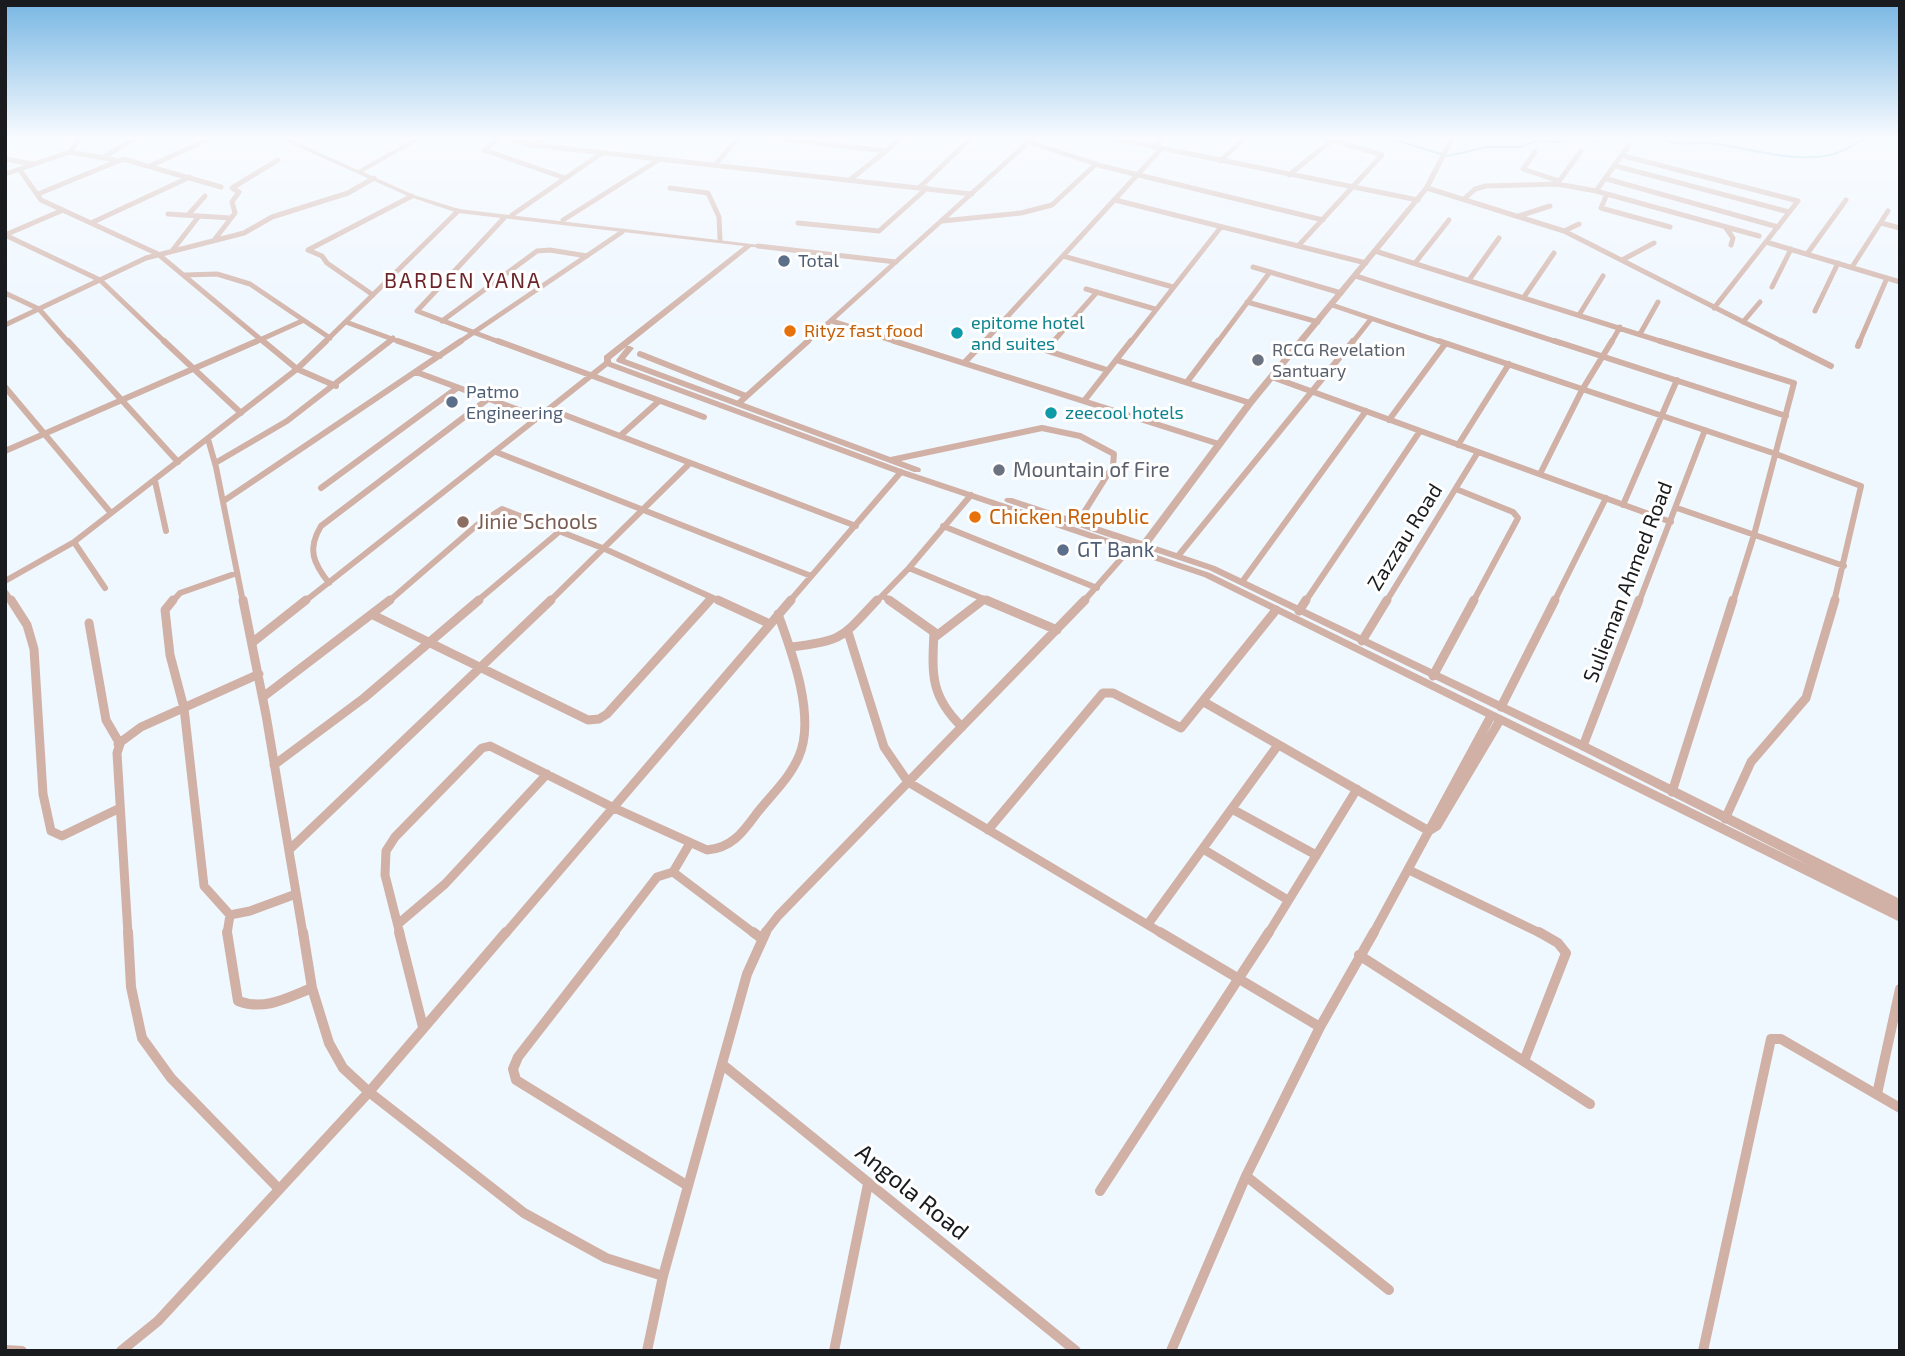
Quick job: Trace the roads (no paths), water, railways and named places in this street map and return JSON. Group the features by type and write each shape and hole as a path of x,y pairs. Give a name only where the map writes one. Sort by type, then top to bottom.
{"street":[{"path":"44,201 158,254 297,369 336,386"},
{"path":"91,223 138,201"},
{"path":"188,215 200,201"},
{"path":"215,239 235,213 233,201"},
{"path":"5,325 158,254 244,233 272,217 322,201"},
{"path":"373,295 322,256 308,250 402,201"},
{"path":"427,201 458,212 504,218 896,261"},
{"path":"443,201 512,215 754,245"},
{"path":"512,215 532,201"},
{"path":"563,220 593,201"},
{"path":"712,201 719,218 720,239"},
{"path":"798,223 879,231 909,201"},
{"path":"743,399 964,201"},
{"path":"942,221 1021,213 1052,205 1056,201"},
{"path":"965,362 1114,201"},
{"path":"1120,201 1366,263"},
{"path":"1246,201 1323,220"},
{"path":"1298,246 1341,201"},
{"path":"647,1351 663,1276 747,974 761,938 778,916 1138,547 1250,403 1417,201"},
{"path":"1472,201 1564,231 1831,366"},
{"path":"1603,201 1601,208 1670,227"},
{"path":"1634,201 1759,236"},
{"path":"1686,201 1777,227"},
{"path":"1749,201 1789,212"},
{"path":"1714,308 1796,201"},
{"path":"1807,254 1845,201"},
{"path":"1520,216 1550,206"},
{"path":"5,235 63,210"},
{"path":"1852,267 1888,211"},
{"path":"5,581 74,541 297,369 458,212"},
{"path":"168,214 231,218"},
{"path":"172,251 199,216"},
{"path":"504,218 418,307 420,313 704,417"},
{"path":"1415,263 1449,220"},
{"path":"1881,223 1900,228"},
{"path":"1564,231 1579,224"},
{"path":"1720,225 1730,230 1733,239 1731,245"},
{"path":"1084,401 1221,227"},
{"path":"225,500 622,232"},
{"path":"5,235 100,280 241,413"},
{"path":"1469,280 1499,238"},
{"path":"1766,242 1900,282"},
{"path":"1622,260 1654,243"},
{"path":"253,642 591,376 607,363 607,358 754,245"},
{"path":"1772,287 1791,249"},
{"path":"442,321 537,251 550,250 587,256"},
{"path":"1375,251 1794,383 1754,535 1672,792"},
{"path":"1524,297 1554,253"},
{"path":"1063,256 1173,287"},
{"path":"1815,311 1838,263"},
{"path":"1253,267 1341,293"},
{"path":"1187,382 1270,272"},
{"path":"185,275 217,274 250,284 330,338"},
{"path":"1356,276 1786,416"},
{"path":"1579,315 1603,276"},
{"path":"1858,346 1887,278"},
{"path":"1086,289 1156,309"},
{"path":"1097,292 1045,350 1107,370"},
{"path":"5,293 39,309 178,462"},
{"path":"1247,302 1318,322"},
{"path":"1640,334 1658,302"},
{"path":"1743,322 1760,302"},
{"path":"1332,305 1776,454 1861,486 1844,566 1806,698 1751,762 1725,819"},
{"path":"1178,555 1371,319"},
{"path":"5,452 302,321"},
{"path":"658,321 623,353 620,360 743,399"},
{"path":"832,321 1219,444"},
{"path":"346,322 440,356"},
{"path":"1539,474 1582,390 1620,327"},
{"path":"217,462 255,443 336,386 393,338"},
{"path":"1389,420 1445,344"},
{"path":"640,354 743,399 785,424 901,472 1138,547 1178,555 1242,582 1583,746 1627,775 1900,916"},
{"path":"1116,360 1250,403"},
{"path":"607,363 1078,522 1207,575 1496,718 1672,792 1900,905"},
{"path":"1458,445 1509,364"},
{"path":"416,372 538,417"},
{"path":"1272,377 1671,522"},
{"path":"1623,505 1677,380"},
{"path":"5,387 111,513"},
{"path":"321,488 457,388"},
{"path":"329,583 314,565 311,548 314,536 321,526 488,399"},
{"path":"620,436 659,401"},
{"path":"549,409 856,526"},
{"path":"1242,582 1366,411"},
{"path":"891,460 1042,428 1055,429 1106,446 1114,454 1113,466 1078,522"},
{"name":"Sulieman Ahmed Road","path":"1583,746 1705,430"},
{"path":"1298,611 1420,431"},
{"path":"208,439 217,462 225,500 228,536 253,642 312,988 329,1043 343,1068 369,1092 524,1213 606,1258 663,1276"},
{"path":"496,452 811,576"},
{"name":"Zazzau Road","path":"1362,641 1478,452"},
{"path":"289,850 605,549 690,463"},
{"path":"121,1351 158,1321 369,1092 901,472"},
{"path":"155,481 166,531"},
{"path":"1433,676 1518,518 1513,512 1456,489"},
{"path":"792,647 827,643 841,638 909,568 971,495"},
{"path":"1501,708 1605,498"},
{"path":"1677,508 1844,566"},
{"path":"262,697 373,615 495,512 508,510 605,549 770,624"},
{"path":"943,526 1097,588"},
{"path":"274,765 314,738 431,644 560,531"},
{"path":"74,541 105,588"},
{"path":"909,568 1057,630"},
{"path":"230,915 204,886 184,708 170,655 165,610 180,593 237,573"},
{"path":"5,592 27,625 34,649 43,794 51,831 62,836 120,808"},
{"path":"883,596 930,628 935,637 932,652 936,695 942,709 962,727"},
{"path":"373,615 588,720 599,719 607,714 712,598"},
{"path":"935,637 984,600"},
{"path":"988,830 1103,693 1112,693 1181,728 1276,610"},
{"path":"423,1027 385,875 386,850 395,837 482,748 490,746 499,748 612,807 690,843 707,850 719,851 743,833 799,757 805,742 805,724 792,647 778,614"},
{"path":"89,623 106,720 118,744 131,987 142,1038 171,1078 279,1189"},
{"path":"848,632 884,747 908,782 1320,1027"},
{"path":"118,744 141,727 259,674"},
{"path":"1204,702 1429,831"},
{"path":"1171,1351 1246,1176 1320,1027 1429,831 1437,827 1496,718"},
{"path":"1148,924 1278,745"},
{"path":"398,924 445,884 547,774"},
{"path":"1100,1191 1239,979 1357,789"},
{"path":"1232,809 1316,855"},
{"path":"673,872 690,843"},
{"path":"1203,849 1288,900"},
{"path":"1409,870 1545,935 1558,943 1566,953 1524,1061"},
{"path":"688,1186 516,1080 513,1069 518,1057 657,877 666,872 673,872 761,938"},
{"path":"230,915 250,911 296,894"},
{"path":"230,915 227,935 238,1001 247,1005 268,1006 312,988"},
{"path":"1359,955 1590,1104"},
{"path":"1877,1094 1900,989"},
{"path":"1703,1351 1771,1039 1781,1039 1900,1108"},
{"name":"Angola Road","path":"723,1065 1072,1349"},
{"path":"1246,1176 1389,1290"},
{"path":"834,1351 868,1184"},
{"path":"5,1350 22,1351"}],"place":[{"name":"Total","path":"784,261"},
{"name":"Rityz fast food","path":"790,331"},
{"name":"epitome hotel and suites","path":"957,333"},
{"name":"RCCG Revelation Santuary","path":"1258,360"},
{"name":"Patmo Engineering","path":"452,402"},
{"name":"zeecool hotels","path":"1051,413"},
{"name":"Mountain of Fire","path":"999,470"},
{"name":"Chicken Republic","path":"975,517"},
{"name":"Jinie Schools","path":"463,522"},
{"name":"GT Bank","path":"1063,550"}],"district":[{"name":"BARDEN YANA","path":"463,281"}]}
